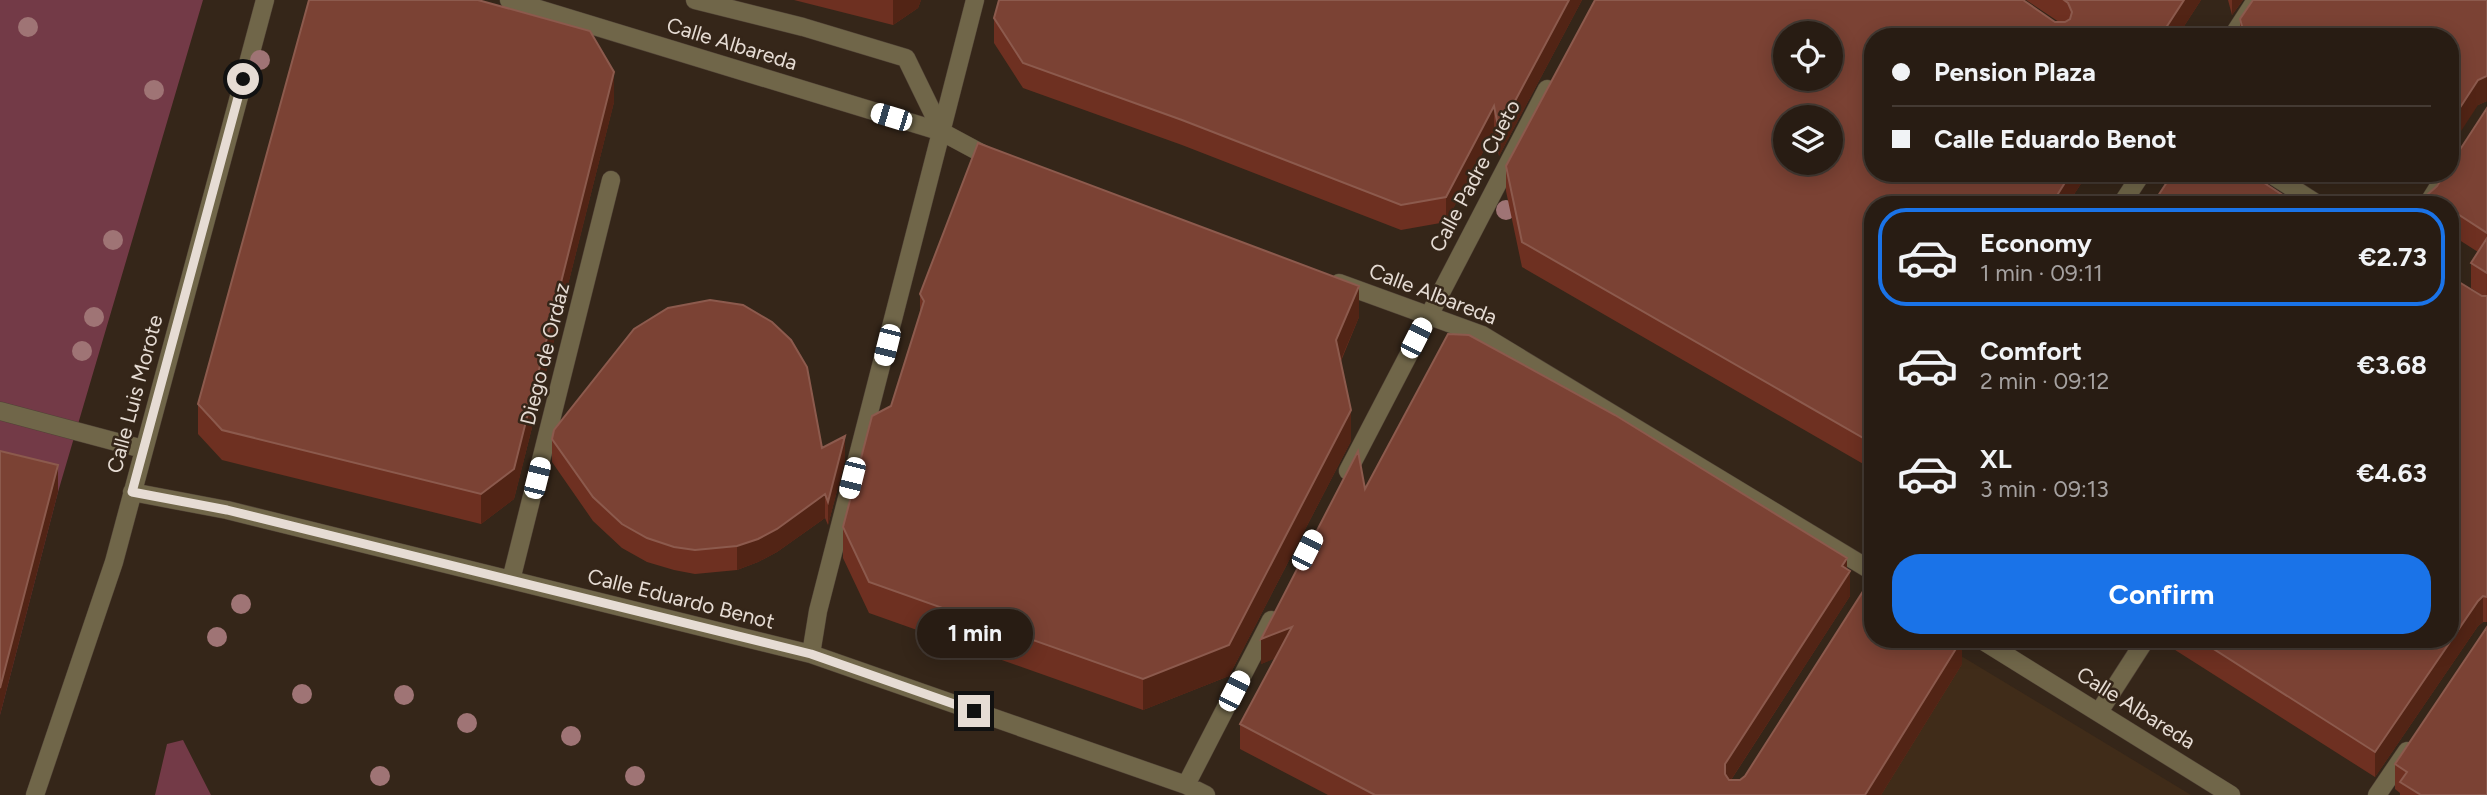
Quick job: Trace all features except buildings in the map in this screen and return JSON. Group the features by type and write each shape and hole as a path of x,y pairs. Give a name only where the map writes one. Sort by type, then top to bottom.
{"street":[{"name":"Calle Luis Morote","path":"35,795 114,562 265,0"},
{"name":"Calle Albareda","path":"509,0 942,132 990,159 1016,168"},
{"name":"Calle Albareda","path":"695,0 803,27 906,58 942,132"},
{"path":"811,654 818,611 975,0"},
{"path":"2238,28 2256,0"},
{"name":"Calle Padre Cueto","path":"1342,482 1557,72"},
{"name":"Diego de Ordaz","path":"511,580 611,180"},
{"path":"2283,182 2305,196"},
{"name":"Calle Albareda","path":"1325,278 1482,334 1864,566"},
{"path":"2459,294 2487,311"},
{"path":"0,411 143,449"},
{"name":"Calle Eduardo Benot","path":"132,492 227,510 811,654 1186,785 1206,795"},
{"path":"1186,785 1279,604"},
{"name":"Calle Albareda","path":"1995,648 2231,795"},
{"path":"2099,712 2140,648"},
{"path":"2377,795 2413,741"}],"shaded area":[{"path":"0,0 203,0 58,492 0,715"},
{"path":"1865,648 1948,648 2191,795 1753,795"},
{"path":"183,740 211,795 155,795 167,744"}],"route":[{"path":"243,79 132,492 227,510 811,654 974,711"}]}
